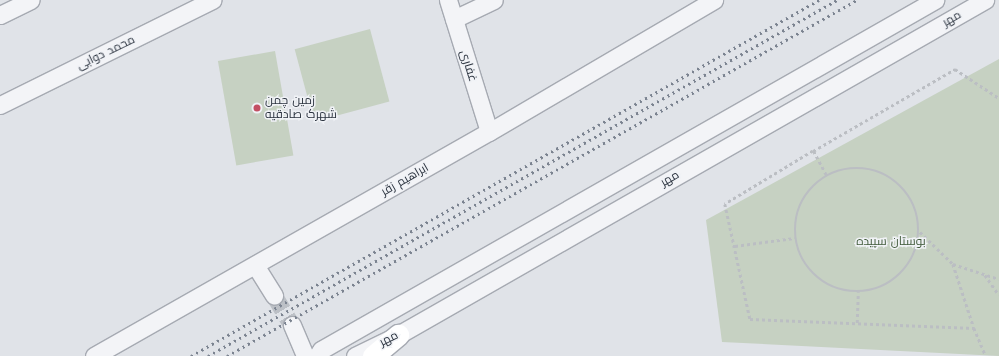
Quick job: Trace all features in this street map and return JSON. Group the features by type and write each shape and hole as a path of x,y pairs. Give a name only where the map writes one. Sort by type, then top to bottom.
{"main road":[{"path":"373,356 398,335"}],"street":[{"path":"0,15 31,0"},
{"name":"محمد دوابی","path":"0,105 212,0"},
{"name":"غفاری","path":"448,0 489,132"},
{"path":"454,20 494,0"},
{"name":"ابراهیم زقر","path":"94,356 489,132 714,0"},
{"name":"مهر","path":"317,356 328,346 934,0"},
{"name":"مهر","path":"355,356 398,335 984,0"},
{"path":"255,265 274,295"},
{"path":"292,325 305,356"}],"path":[{"path":"974,328 750,319 725,204 955,69 999,98"},
{"path":"813,151 826,175"},
{"path":"847,168 869,169 890,177 906,191 913,204 920,232 916,252 906,270 890,284 870,292 850,293 830,287 812,275 800,258 794,238 794,220 800,202 811,186 826,175 847,168"},
{"path":"920,232 953,264 999,279"},
{"path":"735,246 794,238"},
{"path":"953,264 974,328 986,356"},
{"path":"985,274 999,295"},
{"path":"857,323 858,292"}],"green space":[{"path":"370,29 389,101 314,122 295,49"},
{"name":"زمین چمن شهرک صادقیه","path":"275,51 293,155 236,165 218,61"},
{"name":"بوستان سپیده","path":"999,59 999,356 722,342 706,220"}],"tunnel":[{"path":"274,295 292,325"}],"railway":[{"path":"191,356 819,0"},
{"path":"208,356 837,0"},
{"path":"227,356 857,0"}],"place":[{"name":"زمین چمن شهرک صادقیه","path":"257,108"}]}
